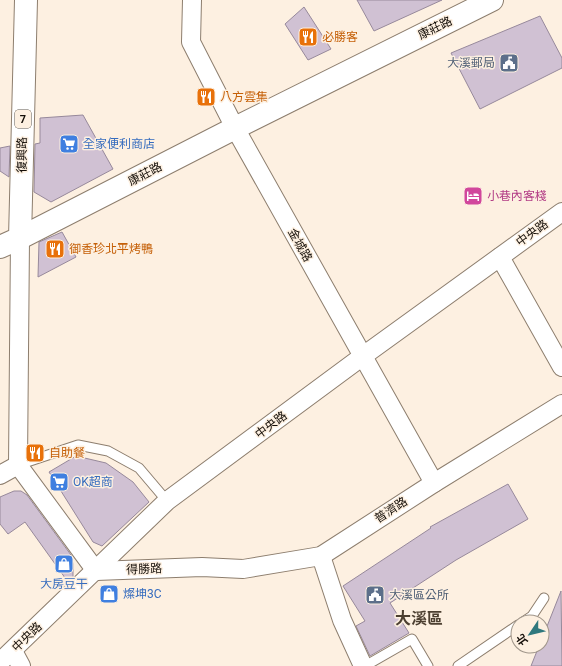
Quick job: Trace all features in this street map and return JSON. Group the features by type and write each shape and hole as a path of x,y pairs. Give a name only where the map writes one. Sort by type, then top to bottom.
{"street":[{"name":"復興路","path":"20,238 26,0"},
{"name":"金城路","path":"192,0 191,42 235,128 434,483"},
{"name":"康莊路","path":"0,247 492,0"},
{"name":"中央路","path":"11,660 96,571 167,501 363,356 562,212"},
{"path":"20,238 18,465 96,571"},
{"path":"500,257 562,367"},
{"name":"普濟路","path":"321,556 434,483 562,404"},
{"path":"0,475 18,465"},
{"path":"321,556 342,620 364,666"},
{"name":"得勝路","path":"96,571 202,567 243,568 321,556"}],"lane":[{"path":"18,465 78,445 108,451 139,468 167,501"},
{"path":"533,614 544,598"},
{"path":"458,666 510,630"},
{"path":"364,666 412,639 428,666"}],"building":[{"path":"357,0 442,0 374,31"},
{"name":"必勝客","path":"304,7 331,49 308,60 285,24"},
{"name":"大溪郵局","path":"540,16 562,58 562,68 480,109 451,53"},
{"name":"全家便利商店","path":"83,115 113,169 51,202 34,192 35,144 40,143 40,118"},
{"path":"10,146 9,177 0,171 0,148"},
{"name":"御香珍北平烤鴨","path":"62,232 76,257 38,277 39,242"},
{"path":"76,456 106,463 133,482 149,502 102,546 93,542 49,472"},
{"path":"508,484 528,519 456,560 390,603 409,633 370,656 356,626 365,621 343,586 431,528 430,527"},
{"path":"14,491 21,491 27,495 71,555 73,577 68,582 25,522 8,534 0,524 0,497"},
{"path":"561,591 562,666 531,666 536,654 550,654 550,619"}],"place":[{"name":"必勝客","path":"308,37"},
{"name":"大溪郵局","path":"509,63"},
{"name":"八方雲集","path":"206,97"},
{"name":"全家便利商店","path":"69,144"},
{"name":"小巷內客棧","path":"473,196"},
{"name":"御香珍北平烤鴨","path":"55,249"},
{"name":"自助餐","path":"35,453"},
{"name":"OK超商","path":"59,482"},
{"name":"大房豆干","path":"64,564"},
{"name":"燦坤3C","path":"109,594"},
{"name":"大溪區公所","path":"375,595"}],"district":[{"name":"大溪區","path":"419,618"}]}
